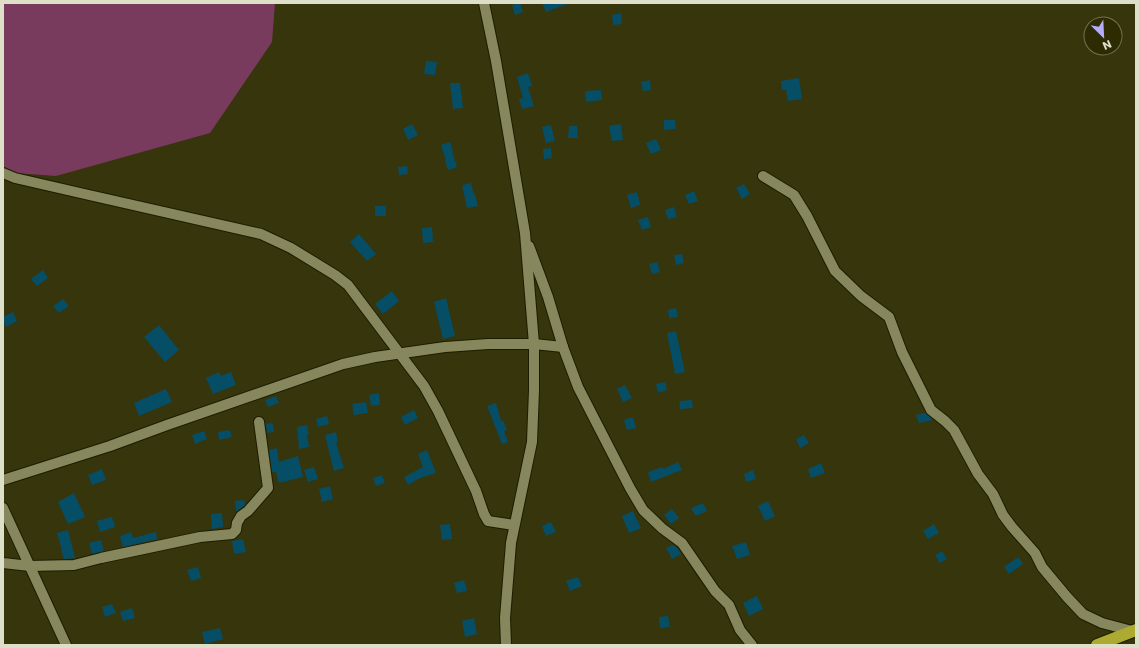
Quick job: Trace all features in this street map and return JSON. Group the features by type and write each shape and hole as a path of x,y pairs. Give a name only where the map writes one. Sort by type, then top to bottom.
{"highway":[{"path":"1098,645 1134,630"}],"street":[{"path":"484,3 496,61 525,233 534,344 532,442 510,543 506,611 506,645"},
{"path":"3,173 15,178 89,196 261,234 291,248 335,275 348,285 424,386 438,411 476,491 488,521 514,525"},
{"path":"763,176 794,195 807,216 835,271 861,296 888,316 902,352 931,410 954,430 978,474 993,494 1003,515 1035,553 1042,567 1083,614 1102,623 1134,630"},
{"path":"525,233 578,387 643,510 663,529 682,543 714,591 729,605 740,630 752,645"},
{"path":"3,480 110,446 343,364 375,357 445,347 488,344 534,344 563,347"},
{"path":"3,563 30,566 74,565 200,537 232,534 236,530 237,523 241,516 248,511 268,488 258,422"},
{"path":"3,508 66,645"}],"shaded area":[{"path":"3,3 275,3 272,42 210,133 56,176 16,173 3,166"}],"building":[{"path":"520,3 523,12 515,15 512,5"},
{"path":"542,3 568,3 568,4 546,12"},
{"path":"621,13 622,24 613,25 612,15"},
{"path":"426,61 437,62 435,75 424,74"},
{"path":"528,73 532,86 528,87 534,106 522,109 519,99 523,98 517,77"},
{"path":"799,78 802,99 788,101 786,90 782,90 781,81"},
{"path":"650,80 651,90 643,91 641,82"},
{"path":"450,83 460,83 463,108 453,109"},
{"path":"601,90 602,100 586,102 585,91"},
{"path":"664,120 675,120 676,129 664,130"},
{"path":"412,124 418,135 408,140 403,129"},
{"path":"621,124 623,140 612,141 609,126"},
{"path":"551,125 555,141 546,143 542,127"},
{"path":"569,126 577,126 578,138 568,138"},
{"path":"656,139 661,150 651,154 646,143"},
{"path":"450,142 457,167 448,170 441,145"},
{"path":"551,148 552,158 544,159 543,149"},
{"path":"407,166 408,174 399,175 398,167"},
{"path":"471,183 478,206 467,208 462,185"},
{"path":"744,184 750,194 742,199 736,188"},
{"path":"694,191 698,201 689,204 685,195"},
{"path":"637,192 640,205 631,208 627,195"},
{"path":"375,206 386,206 386,216 375,216"},
{"path":"674,207 677,217 668,219 665,210"},
{"path":"648,217 651,227 642,230 638,220"},
{"path":"432,227 433,242 423,243 422,228"},
{"path":"359,234 376,254 367,261 350,242"},
{"path":"682,254 684,263 676,265 674,255"},
{"path":"657,262 660,272 652,274 649,264"},
{"path":"43,270 48,278 37,286 31,279"},
{"path":"392,291 399,301 383,314 375,304"},
{"path":"446,298 455,336 443,339 434,302"},
{"path":"63,299 69,306 59,313 53,306"},
{"path":"676,308 678,317 669,318 668,310"},
{"path":"13,312 17,321 6,327 3,317"},
{"path":"159,325 179,350 165,362 144,337"},
{"path":"676,331 685,372 675,374 667,333"},
{"path":"219,372 221,376 231,372 236,385 213,394 206,378"},
{"path":"665,382 667,390 658,393 656,384"},
{"path":"625,385 632,398 623,402 617,389"},
{"path":"166,389 172,402 139,416 134,403"},
{"path":"379,393 380,405 371,406 369,395"},
{"path":"276,396 279,403 268,407 265,400"},
{"path":"692,400 693,408 680,409 679,401"},
{"path":"366,402 368,413 354,415 352,404"},
{"path":"496,403 501,421 503,420 507,430 504,431 508,442 502,444 487,406"},
{"path":"414,410 418,418 405,425 401,417"},
{"path":"925,413 933,420 919,423 916,415"},
{"path":"327,416 329,424 318,427 316,419"},
{"path":"633,417 636,428 627,430 624,420"},
{"path":"273,423 274,432 267,433 266,424"},
{"path":"307,425 309,447 299,449 297,427"},
{"path":"230,430 232,437 219,440 218,432"},
{"path":"204,431 207,439 195,444 192,435"},
{"path":"336,432 338,442 336,443 344,468 334,471 325,435"},
{"path":"804,435 809,443 800,448 796,439"},
{"path":"277,448 279,462 298,456 303,477 279,483 276,472 272,472 269,450"},
{"path":"427,450 436,473 420,478 408,485 404,477 423,467 418,454"},
{"path":"678,462 682,470 651,482 648,472 662,467 663,469"},
{"path":"821,463 825,473 811,478 808,469"},
{"path":"314,467 318,479 308,482 304,470"},
{"path":"102,469 106,480 92,485 88,475"},
{"path":"753,470 756,479 746,482 744,474"},
{"path":"382,475 385,483 376,486 373,478"},
{"path":"330,486 333,499 322,502 319,489"},
{"path":"74,493 85,517 68,524 58,502"},
{"path":"244,500 245,505 236,512 235,501"},
{"path":"768,501 775,516 765,521 758,506"},
{"path":"703,503 707,511 695,515 691,508"},
{"path":"672,509 679,518 671,524 664,515"},
{"path":"633,511 641,528 629,533 622,516"},
{"path":"222,513 223,527 212,529 211,514"},
{"path":"112,517 115,527 100,532 97,521"},
{"path":"551,522 556,532 546,536 542,526"},
{"path":"450,524 452,539 442,540 440,525"},
{"path":"934,524 939,533 928,539 923,531"},
{"path":"68,530 75,558 64,559 57,533"},
{"path":"131,532 133,538 156,532 157,539 123,547 120,536"},
{"path":"243,539 246,552 234,554 232,541"},
{"path":"101,540 104,551 92,554 89,543"},
{"path":"746,542 750,555 737,559 732,546"},
{"path":"673,545 681,554 672,559 666,548"},
{"path":"942,551 947,559 940,563 935,555"},
{"path":"1018,557 1023,564 1009,574 1004,567"},
{"path":"198,567 201,578 191,581 187,570"},
{"path":"578,577 582,586 570,591 566,581"},
{"path":"464,580 467,591 457,593 454,583"},
{"path":"757,596 763,609 749,616 743,603"},
{"path":"112,604 116,613 105,617 102,607"},
{"path":"132,608 135,618 123,621 120,612"},
{"path":"668,616 670,627 660,628 659,617"},
{"path":"474,618 477,634 465,637 462,621"},
{"path":"220,628 223,639 205,644 202,632"}]}
